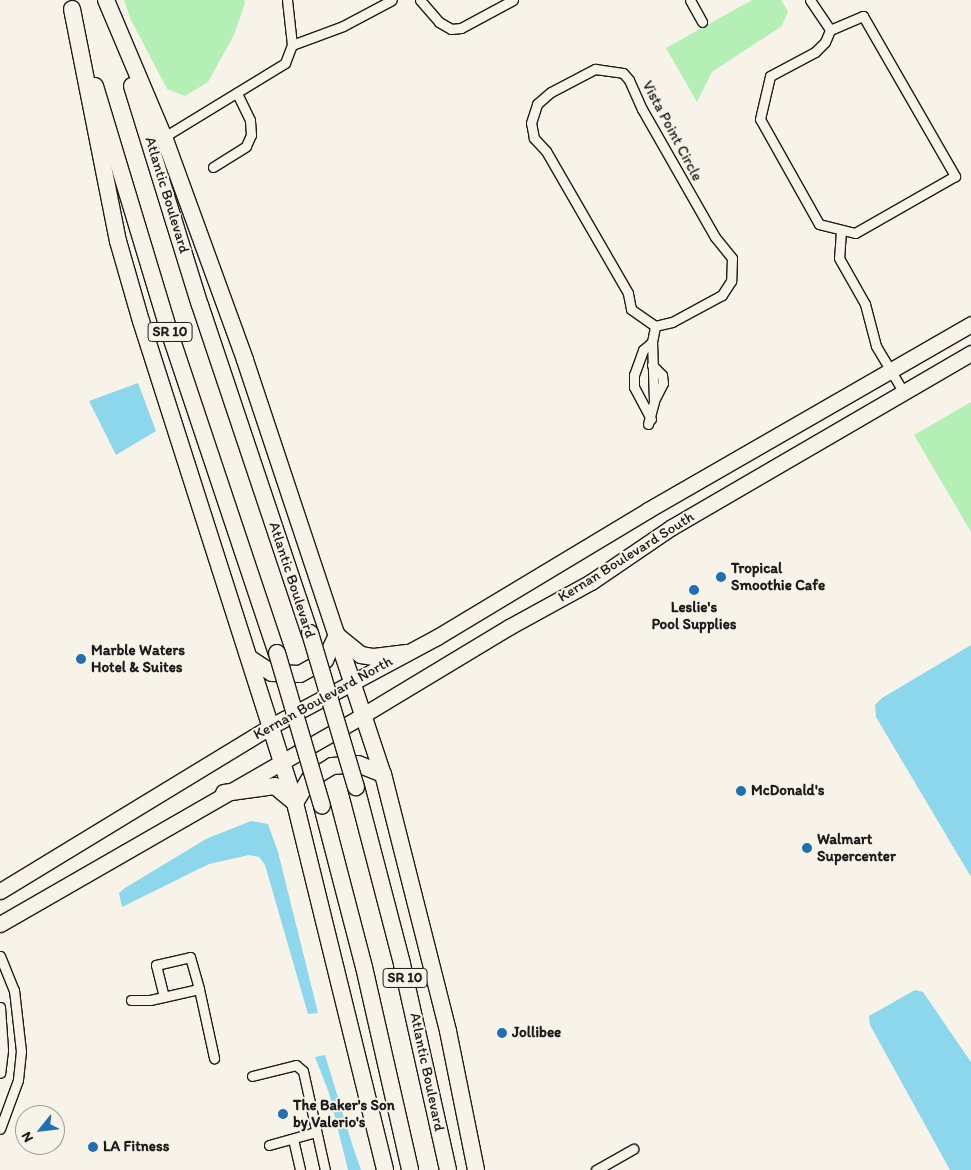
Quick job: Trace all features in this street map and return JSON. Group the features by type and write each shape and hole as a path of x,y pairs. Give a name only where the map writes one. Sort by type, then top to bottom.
{"highway":[{"path":"105,0 164,137 285,473 383,774 448,1031 476,1170"},
{"name":"Atlantic Boulevard","path":"105,0 214,350 310,633 356,787 400,954 448,1170"},
{"path":"70,5 118,240 295,802 385,1170"},
{"name":"SR 10","path":"70,5 178,358 277,653 322,806 364,967 410,1170"},
{"path":"249,658 272,674 300,674 325,660 337,634"},
{"path":"337,634 348,647 361,655 374,657 407,653"},
{"path":"295,802 309,780 332,766 358,764 383,774"},
{"path":"224,792 274,786 295,802"}],"main road":[{"name":"Kernan Boulevard South","path":"648,510 971,324"},
{"name":"Kernan Boulevard South","path":"282,762 509,626 592,582 672,527 971,353"},
{"name":"Kernan Boulevard North","path":"0,891 270,726 407,653 648,510"},
{"path":"0,924 224,792 282,762"}],"street":[{"path":"164,137 286,63 292,45 287,0"},
{"path":"292,45 343,26 392,0"},
{"path":"420,0 439,22 451,29 461,28 513,0"},
{"path":"690,0 702,22"},
{"path":"810,0 830,30"},
{"path":"863,16 955,176 860,232 841,231 819,224 760,119 770,76 815,52 825,42 830,30 863,16"},
{"name":"Vista Point Circle","path":"595,69 623,73 629,80 642,109 715,237 732,258 730,281 722,295 672,322 655,326 631,309 623,285 546,151 534,138 531,123 537,104 551,92 595,69"},
{"path":"213,167 246,146 251,135 250,120 237,93"},
{"path":"841,231 839,258 865,304 876,346 904,393"},
{"path":"652,342 644,350 634,375 634,386 650,422 654,401 652,342 655,326"},
{"path":"0,956 19,1013 22,1051 18,1080 0,1129"},
{"path":"164,997 156,965 190,957 214,1058"},
{"path":"131,1000 164,997 199,989"},
{"path":"0,1007 3,1042 0,1073"},
{"path":"252,1076 296,1065 303,1071 325,1170"},
{"path":"269,1145 316,1132"},
{"path":"293,1139 300,1170"},
{"path":"596,1170 613,1165 633,1149"}],"green space":[{"path":"124,0 244,0 245,3 234,35 208,82 185,96 167,89 131,20"},
{"path":"752,0 781,0 788,11 782,26 712,72 697,102 666,48"},
{"path":"971,402 971,532 914,435"}],"water":[{"path":"138,383 156,431 116,455 89,401"},
{"path":"971,645 971,877 876,717 875,705 882,698"},
{"path":"251,821 268,824 278,852 318,1013 308,1014 265,865 259,857 249,855 209,864 122,907 119,893 125,888 206,839"},
{"path":"915,990 923,992 971,1062 971,1170 950,1170 870,1025 869,1016"},
{"path":"325,1055 361,1170 348,1170 329,1093 315,1057"}],"place":[{"name":"Tropical Smoothie Cafe","path":"721,577"},
{"name":"Leslie's Pool Supplies","path":"694,590"},
{"name":"Marble Waters Hotel & Suites","path":"81,659"},
{"name":"McDonald's","path":"741,791"},
{"name":"Walmart Supercenter","path":"807,848"},
{"name":"Jollibee","path":"502,1033"},
{"name":"The Baker's Son by Valerio's","path":"283,1114"},
{"name":"LA Fitness","path":"93,1147"}]}
